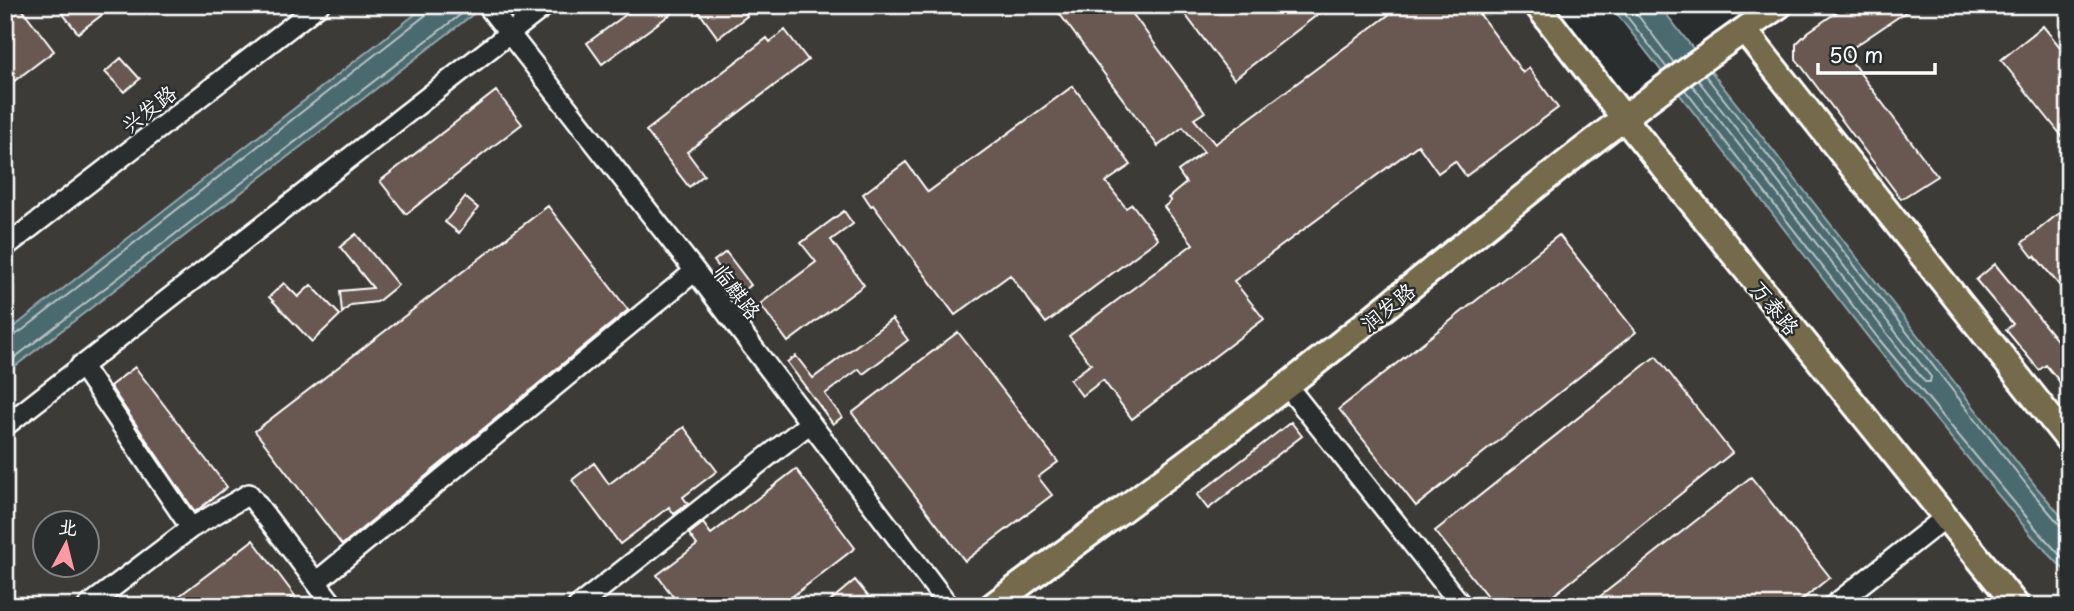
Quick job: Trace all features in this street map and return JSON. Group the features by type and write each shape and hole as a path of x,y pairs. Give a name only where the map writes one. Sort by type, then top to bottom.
{"main road":[{"name":"万泰路","path":"1537,5 1623,117 2017,606"},
{"name":"润发路","path":"992,606 1287,386 1623,117 1780,5"},
{"path":"1744,30 2069,442"}],"street":[{"name":"兴发路","path":"5,247 320,5"},
{"name":"临麒路","path":"487,5 695,271 949,606"},
{"path":"5,426 546,5"},
{"path":"316,582 695,271"},
{"path":"81,365 191,528"},
{"path":"1287,386 1462,606"},
{"path":"578,606 810,423"},
{"path":"88,606 191,528 250,494 334,606"},
{"path":"1833,606 1945,517"}],"shaded area":[{"path":"5,5 1537,5 1623,117 1780,5 2069,5 2069,606 5,606"}],"water":[{"path":"427,5 485,5 5,374 5,334"},
{"path":"1610,5 1659,5 2069,525 2069,575 2032,536 1872,342"}],"building":[{"path":"5,5 19,5 54,51 5,88"},
{"path":"56,5 115,5 78,33"},
{"path":"639,5 683,5 602,64 587,43"},
{"path":"694,5 739,5 747,16 718,38"},
{"path":"1053,5 1126,5 1205,112 1194,119 1215,144 1402,5 1473,5 1523,73 1529,68 1558,108 1466,176 1455,161 1438,173 1418,145 1234,281 1264,319 1132,419 1103,380 1082,396 1070,380 1091,364 1069,336 1193,244 1164,207 1171,201 1168,198 1186,183 1178,171 1204,152 1183,127 1158,146"},
{"path":"1178,5 1330,5 1234,79"},
{"path":"1847,5 1916,5 1845,53 1937,176 1901,199 1796,59 1796,44 1808,32"},
{"path":"2043,26 2069,58 2069,145 2001,60"},
{"path":"785,30 808,60 687,152 704,175 689,187 646,131 767,38 770,42"},
{"path":"121,58 140,79 124,92 105,72"},
{"path":"1073,86 1131,165 1106,182 1126,208 1132,204 1158,239 1046,323 1010,275 955,315 863,194 906,162 928,192"},
{"path":"496,91 522,124 406,214 380,181"},
{"path":"465,197 478,208 459,233 445,222"},
{"path":"2069,205 2069,297 2022,243"},
{"path":"548,206 628,310 342,545 255,431"},
{"path":"844,211 853,224 831,240 864,285 788,342 760,304 816,262 801,243"},
{"path":"356,234 398,285 377,302 351,305 342,313 340,291 373,288 340,247"},
{"path":"1559,235 1636,332 1416,506 1339,409"},
{"path":"726,252 751,285 740,294 714,261"},
{"path":"1995,264 2069,355 2069,393 2046,365 2039,370 2006,330 2013,324 1976,280"},
{"path":"284,283 298,297 311,285 340,315 312,342 269,297"},
{"path":"892,319 908,340 863,374 859,369 825,394 842,417 833,424 787,362 796,356 813,378"},
{"path":"958,332 1058,462 1038,477 1052,495 965,561 852,413"},
{"path":"1656,356 1732,453 1540,606 1495,606 1435,531"},
{"path":"135,367 227,487 195,512 110,386"},
{"path":"1291,422 1302,436 1208,509 1197,495"},
{"path":"684,427 717,471 683,497 688,504 674,514 669,507 620,544 572,480 594,463 609,484"},
{"path":"796,469 855,548 780,606 680,606 657,575 697,545 689,534 703,523 711,534"},
{"path":"1751,477 1830,577 1794,606 1588,606"},
{"path":"253,540 295,596 282,606 166,606"},
{"path":"855,580 876,606 824,606"}]}
